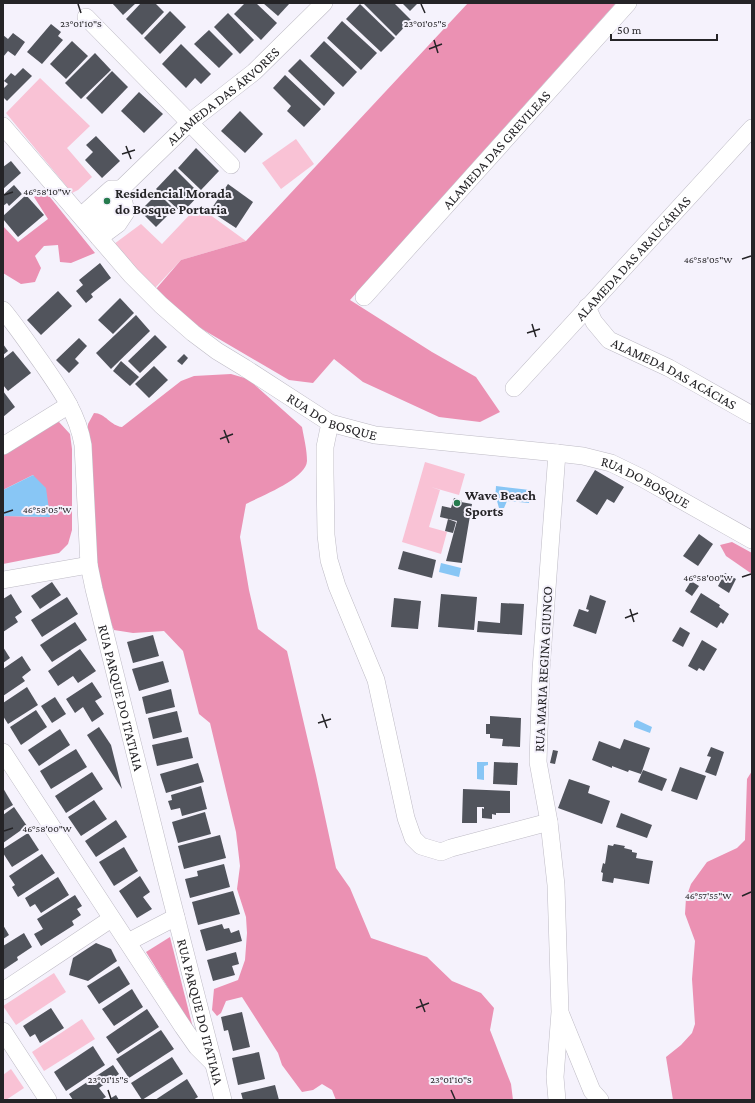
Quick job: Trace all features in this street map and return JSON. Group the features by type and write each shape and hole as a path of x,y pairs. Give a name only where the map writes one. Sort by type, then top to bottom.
{"street":[{"name":"ALAMEDA DAS ÁRVORES","path":"90,227 111,188 121,189 190,122 254,72 324,3"},
{"name":"ALAMEDA DAS GREVILEAS","path":"364,296 628,3"},
{"path":"86,18 231,165"},
{"name":"RUA DO BOSQUE","path":"3,126 130,275 161,305 193,333 218,351 330,423 375,435 583,456 611,463 642,478 752,540"},
{"name":"ALAMEDA DAS ARAUCÁRIAS","path":"514,388 752,128"},
{"path":"90,227 118,224 126,212 121,189"},
{"name":"ALAMEDA DAS ACÁCIAS","path":"587,307 594,322 609,340 669,368 752,415"},
{"name":"RUA PARQUE DO ITATIAIA","path":"3,310 58,386 69,405 81,433 83,446 89,565 94,589 223,1100"},
{"path":"3,446 69,405"},
{"path":"330,423 325,447 324,473 326,535 329,560 337,586 376,680 406,818 413,838 421,846 441,852 450,848 550,822"},
{"name":"RUA MARIA REGINA GIUNCO","path":"557,453 539,717 538,762 550,822 556,885 560,1012"},
{"path":"3,580 89,565"},
{"path":"3,752 111,919 128,942 187,1032 198,1047 214,1064"},
{"path":"128,942 176,917"},
{"path":"3,991 111,919"},
{"path":"557,1100 555,1077 560,1012"},
{"path":"560,1012 592,1091 600,1100"},
{"path":"3,1031 48,1100"}],"shaded area":[{"path":"468,3 616,3 350,300 432,352 476,377 500,412 480,422 439,417 363,382 334,359 313,383 289,380 190,322 156,289 181,260 246,241"},
{"path":"40,78 90,126 67,148 92,177 78,190 72,193 6,113"},
{"path":"296,139 314,164 281,189 262,163"},
{"path":"45,191 95,253 71,263 60,262 58,245 44,246 35,256 41,268 35,282 21,284 3,273 3,226 18,242 48,219 34,197"},
{"path":"198,206 246,241 181,260 155,288 129,263 114,244 141,224 162,244"},
{"path":"231,374 248,379 302,427 307,457 305,468 282,486 246,504 240,537 249,590 258,629 287,651 336,868 350,888 371,938 427,957 452,981 481,993 494,1008 490,1030 511,1084 513,1100 336,1100 332,1090 322,1084 313,1090 302,1092 282,1065 278,1053 242,997 226,1001 221,1013 217,1016 212,1010 214,989 238,980 245,960 247,933 246,917 237,889 240,866 236,832 210,723 199,714 183,651 164,631 133,633 114,630 106,612 91,538 86,461 88,424 94,413 101,415 122,427 181,381 194,376"},
{"path":"59,422 70,434 72,449 72,530 68,544 59,553 3,564 3,517 50,517 33,475 3,490 3,453 43,424"},
{"path":"425,462 465,474 459,495 431,487 440,490 429,527 447,532 441,554 402,542"},
{"path":"732,542 752,553 752,574 726,556 720,545"},
{"path":"752,771 752,1100 673,1100 666,1057 681,1045 692,1033 695,1024 692,979 695,941 685,914 686,898 691,884 707,862 737,848 745,840 747,779"},
{"path":"170,937 193,1028 146,952"},
{"path":"54,973 66,992 16,1025 3,1006"},
{"path":"82,1019 95,1039 44,1071 32,1052"},
{"path":"11,1069 24,1088 6,1100 3,1100 3,1075"}],"water":[{"path":"33,475 46,488 50,517 3,517 3,490"},
{"path":"496,486 530,490 529,503 507,501 504,508 499,508 497,501 495,501"},
{"path":"441,563 461,568 459,577 439,572"},
{"path":"637,720 652,727 650,733 634,727 634,723"},
{"path":"477,762 488,762 488,765 484,766 484,780 477,779"}],"building":[{"path":"112,3 136,3 123,15"},
{"path":"141,3 155,3 164,12 142,35 126,19"},
{"path":"245,3 256,3 277,23 261,40 234,14"},
{"path":"263,3 290,3 278,16"},
{"path":"363,3 394,3 411,20 396,36"},
{"path":"402,3 418,3 410,11"},
{"path":"360,4 395,38 381,52 346,19"},
{"path":"170,11 186,27 160,54 144,38"},
{"path":"228,13 254,40 240,54 214,27"},
{"path":"342,21 377,53 361,70 327,38"},
{"path":"51,24 61,32 58,36 63,40 42,64 27,52"},
{"path":"209,30 233,54 219,68 194,44"},
{"path":"13,33 25,42 15,56 8,51 3,57 3,35 8,39"},
{"path":"72,41 88,56 66,79 50,64"},
{"path":"324,41 357,72 343,87 310,56"},
{"path":"181,44 211,74 201,84 195,78 186,88 162,64"},
{"path":"95,53 111,70 81,99 65,83"},
{"path":"300,59 335,93 324,106 288,71"},
{"path":"23,68 32,76 7,101 3,97 3,89 8,84 4,81 11,73 15,76"},
{"path":"112,71 128,87 102,114 86,98"},
{"path":"285,75 321,109 304,127 287,111 291,106 273,88"},
{"path":"139,92 163,114 144,133 121,111"},
{"path":"240,111 263,134 245,153 221,131"},
{"path":"96,136 120,161 102,178 85,160 93,152 86,145"},
{"path":"196,148 219,171 201,190 178,168"},
{"path":"11,161 21,173 3,189 3,167"},
{"path":"175,169 200,194 182,213 156,189"},
{"path":"228,184 253,202 236,228 210,211"},
{"path":"14,185 22,194 9,206 7,203 3,206 3,195"},
{"path":"158,193 174,209 156,227 140,211"},
{"path":"26,195 44,215 18,237 3,219 3,216"},
{"path":"100,263 111,278 91,294 93,297 86,303 76,291 83,285 79,280"},
{"path":"58,291 72,306 41,335 27,320"},
{"path":"120,298 134,313 113,334 98,320"},
{"path":"136,315 150,331 111,369 96,353"},
{"path":"155,335 167,347 140,373 128,361"},
{"path":"79,338 87,346 75,359 79,363 69,373 56,360"},
{"path":"3,344 8,351 3,355"},
{"path":"13,351 31,373 8,391 3,385 3,359"},
{"path":"184,354 188,358 182,365 177,361"},
{"path":"121,361 139,377 130,386 113,371"},
{"path":"154,366 168,380 149,398 135,384"},
{"path":"3,391 15,407 3,417"},
{"path":"595,470 624,487 614,503 607,499 597,515 576,501"},
{"path":"454,498 462,501 461,502 472,504 462,563 446,561 457,521 440,517 442,506 451,508"},
{"path":"448,519 456,522 453,533 445,531"},
{"path":"699,534 713,544 698,566 683,556"},
{"path":"403,551 436,560 432,578 398,569"},
{"path":"725,573 736,579 729,593 718,586"},
{"path":"691,581 699,586 692,596 685,591"},
{"path":"52,582 61,595 40,609 31,596"},
{"path":"701,593 720,605 719,607 729,614 723,624 721,622 717,628 690,612"},
{"path":"11,594 22,612 15,617 18,622 3,632 3,599"},
{"path":"441,594 477,597 474,630 438,627"},
{"path":"590,595 606,601 596,634 573,626 579,609 588,612 589,610 586,609"},
{"path":"67,597 78,614 42,637 31,620"},
{"path":"394,598 421,601 418,629 391,627"},
{"path":"501,603 524,604 522,635 477,632 478,621 500,623"},
{"path":"75,622 87,640 52,662 40,645"},
{"path":"680,627 690,633 683,647 672,641"},
{"path":"153,635 159,656 133,663 127,642"},
{"path":"702,640 717,649 704,671 699,668 697,671 688,666"},
{"path":"3,647 10,658 3,663"},
{"path":"80,649 96,671 78,683 73,676 58,686 48,671"},
{"path":"22,656 31,670 22,677 25,681 3,696 3,669"},
{"path":"163,661 169,682 139,691 132,669"},
{"path":"92,682 102,697 95,701 104,714 92,722 83,707 75,713 66,699"},
{"path":"27,687 38,705 8,724 3,716 3,703"},
{"path":"171,689 175,707 146,714 142,697"},
{"path":"55,697 66,714 52,723 41,706"},
{"path":"36,710 47,727 21,745 10,727"},
{"path":"177,711 182,732 153,739 148,718"},
{"path":"490,716 521,718 520,747 502,746 503,739 490,738 490,734 486,734 486,724 490,724"},
{"path":"99,727 111,745 122,789 87,735"},
{"path":"60,729 70,745 39,766 28,750"},
{"path":"188,737 193,758 157,766 152,745"},
{"path":"624,739 650,748 641,774 629,770 628,772 612,766 612,768 592,760 599,741 620,749"},
{"path":"711,747 724,752 716,776 705,772 711,757 707,756"},
{"path":"76,749 87,767 51,789 40,771"},
{"path":"553,750 558,751 555,764 550,763"},
{"path":"494,762 518,763 517,785 493,784"},
{"path":"198,763 204,782 166,793 160,774"},
{"path":"680,767 706,776 697,800 671,791"},
{"path":"643,770 667,779 662,791 638,782"},
{"path":"92,772 103,789 66,813 55,796"},
{"path":"569,779 590,786 588,793 610,801 602,824 558,808"},
{"path":"201,786 207,809 182,816 180,808 171,810 168,801 172,800 171,795"},
{"path":"3,788 13,805 3,811"},
{"path":"463,789 510,791 510,813 496,813 496,815 492,814 492,819 482,818 482,808 484,809 484,807 477,807 477,823 462,823"},
{"path":"94,800 107,819 81,836 68,817"},
{"path":"14,807 27,826 3,843 3,815"},
{"path":"205,812 211,834 178,843 172,822"},
{"path":"621,813 652,825 647,838 616,827"},
{"path":"116,820 127,837 96,857 85,841"},
{"path":"28,833 39,850 12,867 3,853 3,849"},
{"path":"220,835 226,858 184,869 178,846"},
{"path":"614,844 625,846 624,848 637,853 636,858 653,861 649,884 614,878 613,883 602,881 603,873 601,872 603,863 605,864 608,845 613,846"},
{"path":"124,847 138,871 114,886 99,862"},
{"path":"42,854 55,873 18,897 12,887 15,885 9,876"},
{"path":"224,864 230,887 190,898 185,879 198,876 197,871"},
{"path":"140,876 150,892 143,897 152,909 137,918 119,891"},
{"path":"58,877 69,895 41,913 35,904 30,907 25,898"},
{"path":"233,891 240,914 198,925 192,902"},
{"path":"75,895 82,906 77,909 81,915 72,921 74,925 41,946 34,934 43,929 37,919"},
{"path":"222,924 224,929 229,928 231,933 239,930 242,941 206,951 200,930"},
{"path":"3,925 9,935 3,939"},
{"path":"24,933 32,947 17,957 18,960 3,970 3,946"},
{"path":"96,943 111,949 117,961 88,981 69,975 73,958"},
{"path":"236,952 239,964 232,966 235,975 213,981 207,960"},
{"path":"119,966 130,984 99,1004 87,986"},
{"path":"132,989 143,1007 114,1026 102,1009"},
{"path":"51,1008 64,1028 40,1043 35,1034 30,1037 23,1026"},
{"path":"147,1009 159,1027 118,1054 106,1037"},
{"path":"242,1012 250,1047 233,1051 228,1030 224,1031 221,1017"},
{"path":"161,1030 174,1049 129,1078 116,1059"},
{"path":"93,1046 105,1065 66,1091 54,1072"},
{"path":"259,1052 265,1079 238,1085 232,1058"},
{"path":"172,1057 183,1074 142,1100 131,1083"},
{"path":"113,1065 119,1074 99,1088 106,1097 101,1100 73,1100 69,1094"},
{"path":"187,1079 198,1097 193,1100 155,1100"},
{"path":"275,1085 279,1100 243,1100 241,1093"},
{"path":"116,1095 119,1100 108,1100"}],"place":[{"name":"Residencial Morada do Bosque Portaria","path":"107,201"},
{"name":"Wave Beach Sports","path":"457,503"}]}
